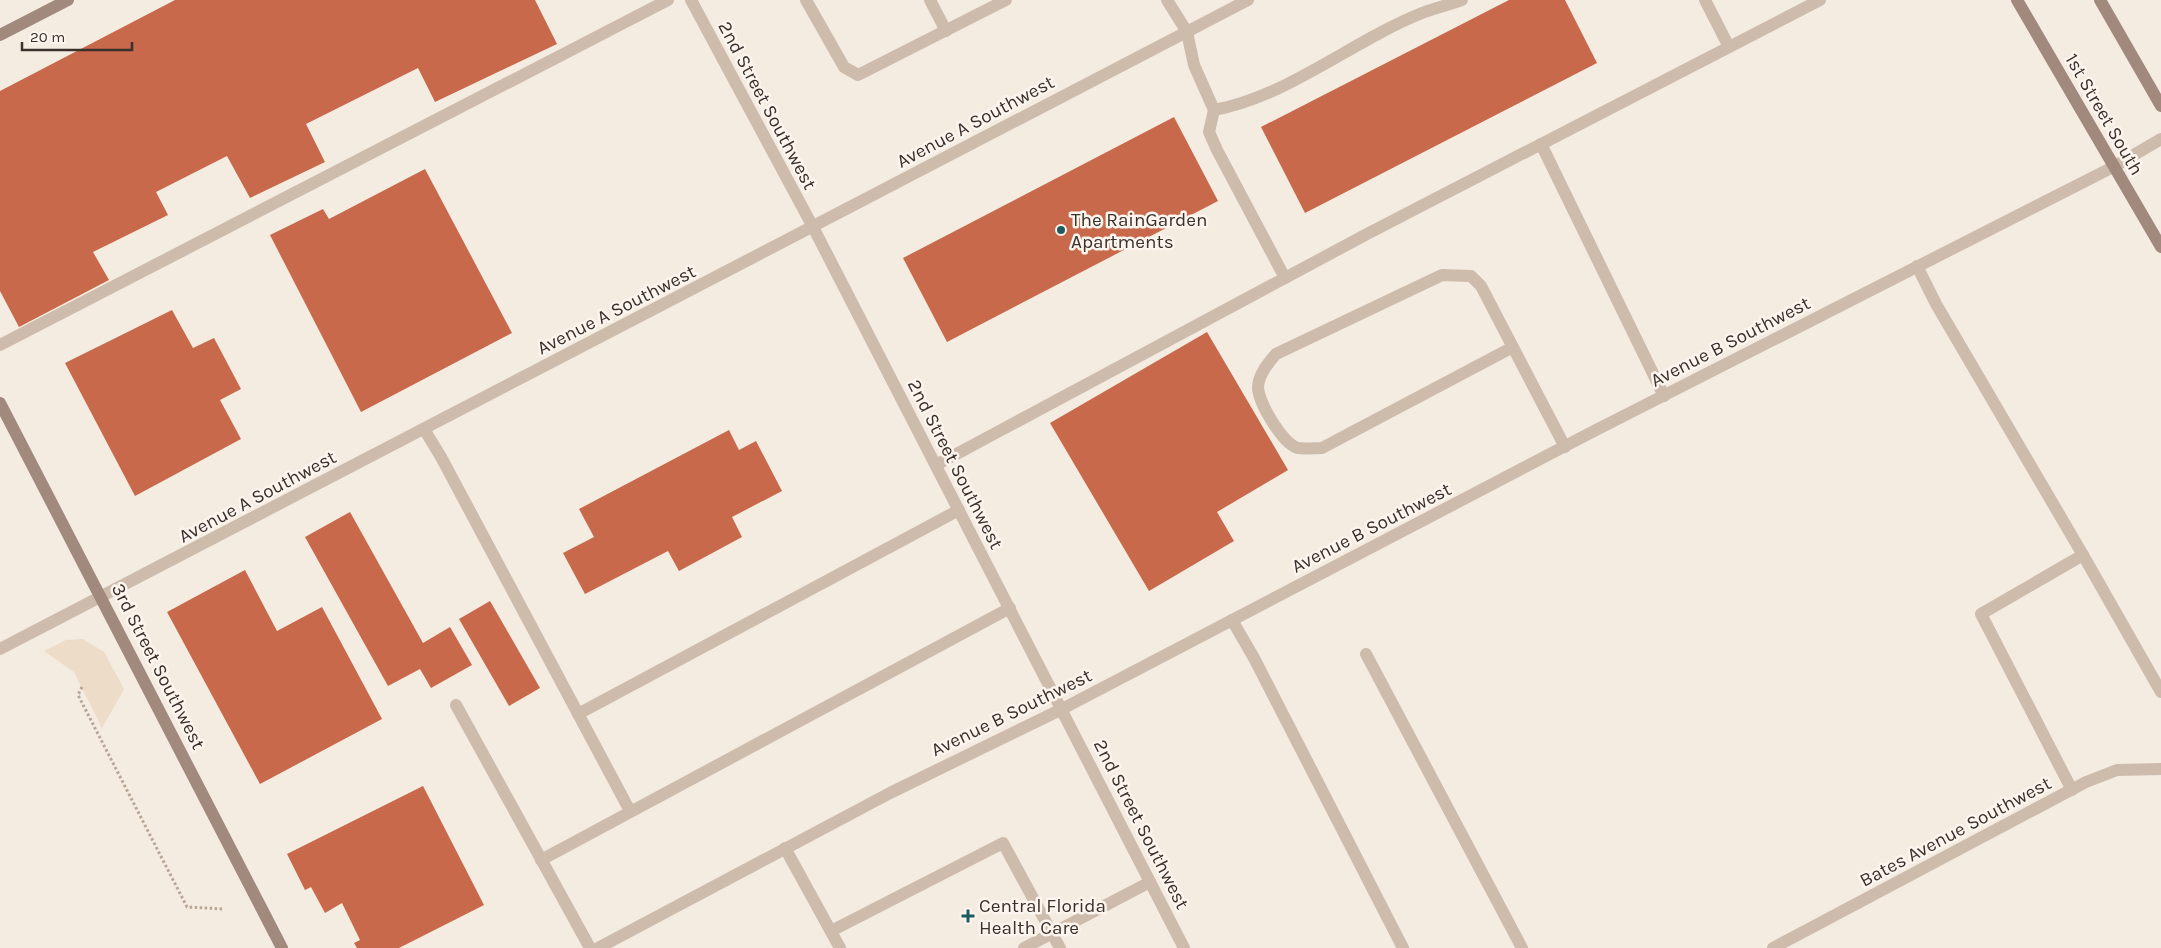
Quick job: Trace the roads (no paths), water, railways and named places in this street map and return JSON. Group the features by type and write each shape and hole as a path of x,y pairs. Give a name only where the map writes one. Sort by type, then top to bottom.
{"street":[{"path":"0,35 68,0"},
{"path":"0,345 668,0"},
{"name":"2nd Street Southwest","path":"691,0 813,228 1184,948"},
{"path":"806,0 844,67 858,75 1006,0"},
{"path":"930,0 946,31"},
{"path":"1167,0 1187,32 1194,65 1214,110 1210,132 1217,150 1285,278"},
{"name":"Avenue A Southwest","path":"0,649 813,228 1248,0"},
{"path":"1214,110 1237,106 1287,83 1421,14 1462,0"},
{"path":"1705,0 1728,47"},
{"path":"936,465 1285,278 1820,0"},
{"name":"1st Street South","path":"2017,0 2161,247"},
{"path":"2100,0 2161,106"},
{"name":"Avenue B Southwest","path":"598,948 890,793 1062,709 1916,266 2115,166 2161,139"},
{"path":"1541,144 1664,396"},
{"path":"1916,266 1940,311 2161,692"},
{"path":"1513,347 1322,448 1297,448 1284,440 1267,411 1258,388 1263,369 1276,354 1442,275 1471,276 1481,286 1513,347 1565,447"},
{"name":"3rd Street Southwest","path":"0,403 282,948"},
{"path":"424,430 441,457 630,812"},
{"path":"578,714 959,510"},
{"path":"2072,790 1981,614 2083,555"},
{"path":"541,860 1010,608"},
{"path":"1232,620 1254,658 1403,948"},
{"path":"1366,654 1522,948"},
{"path":"456,705 590,948"},
{"name":"Bates Avenue Southwest","path":"1773,948 2072,790 2117,770 2161,769"},
{"path":"830,931 1003,844 1060,948"},
{"path":"785,848 840,948"},
{"path":"1024,948 1150,882"}],"place":[{"name":"The RainGarden Apartments","path":"1061,230"},
{"name":"Central Florida Health Care","path":"968,916"}]}
